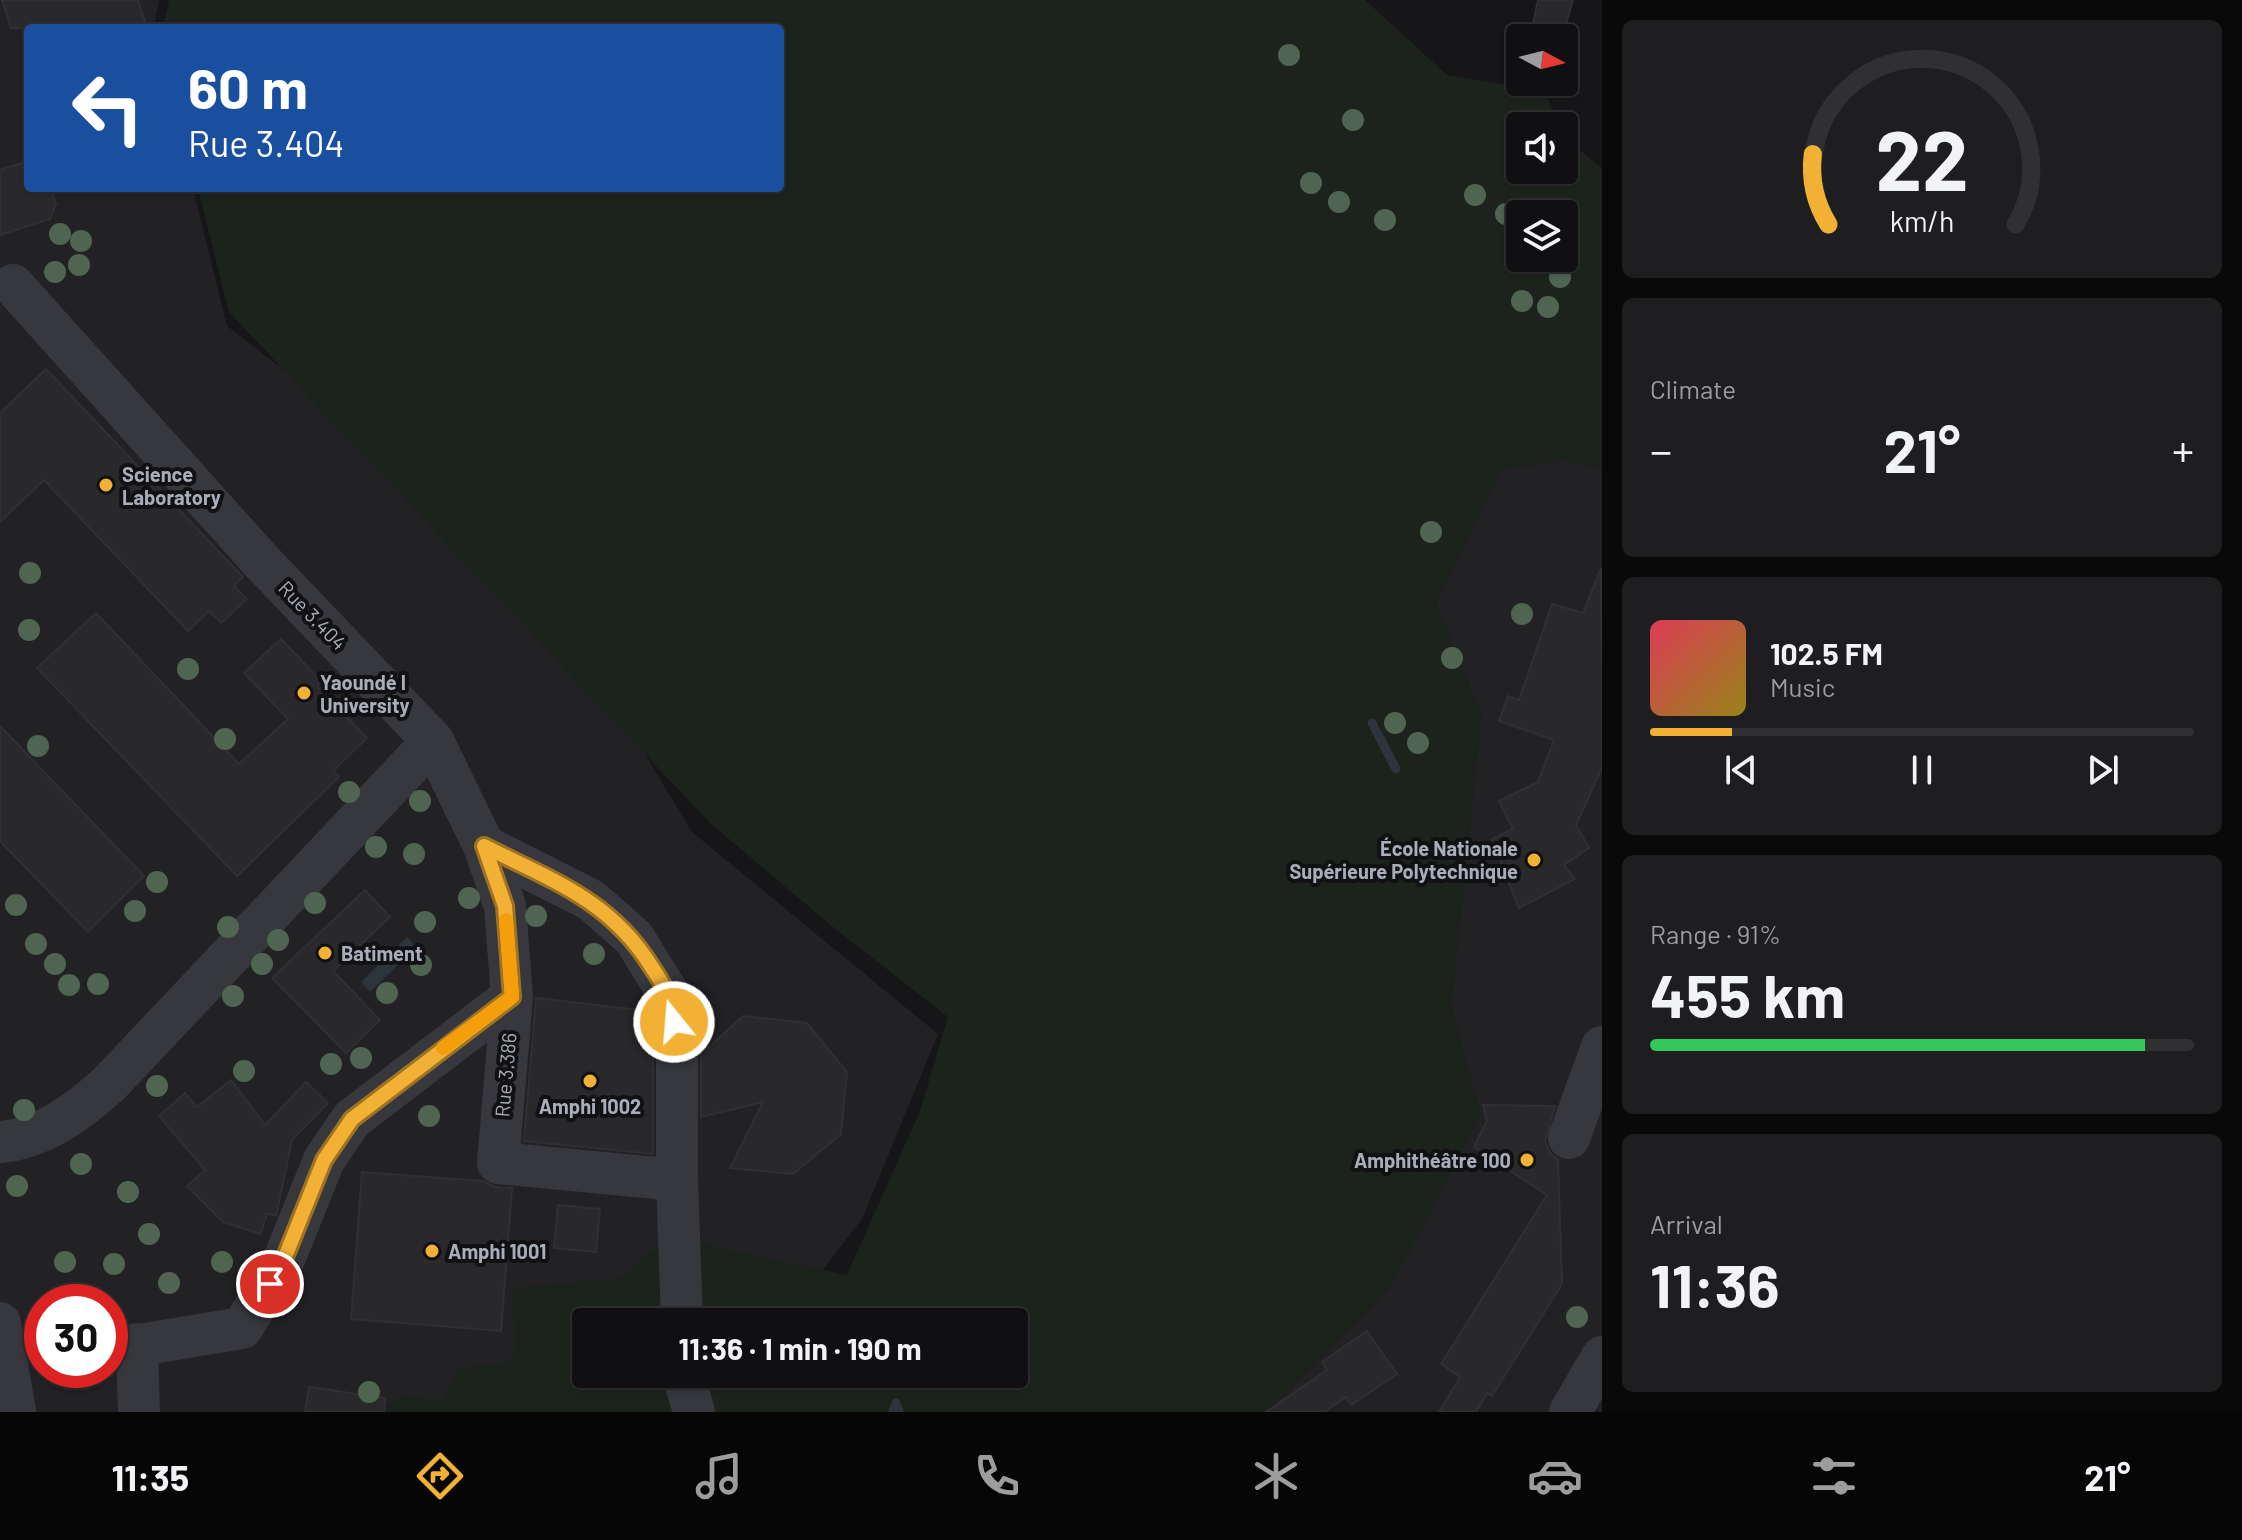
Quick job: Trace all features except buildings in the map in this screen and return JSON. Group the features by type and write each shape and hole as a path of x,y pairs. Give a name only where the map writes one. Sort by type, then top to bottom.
{"street":[{"name":"Rue 3.404","path":"13,285 262,562 433,741 484,846 505,906 512,997"},
{"path":"0,1142 13,1141 74,1116 109,1084 433,741"},
{"path":"484,846 591,900 634,938 671,998 677,1045 682,1308"},
{"name":"Rue 3.386","path":"512,997 498,1163 677,1180"},
{"name":"Rue 3.386","path":"128,1346 242,1328 283,1262 324,1160 352,1119 512,997"},
{"path":"1569,1138 1602,1047"},
{"path":"0,1323 22,1384"},
{"path":"1570,1412 1602,1357"},
{"path":"128,1364 139,1412"},
{"path":"687,1388 694,1412"}],"shaded area":[{"name":"Yaoundé I University","path":"0,0 159,0 155,24 24,24 24,192 194,192 227,326 525,555 692,832 938,1034 862,1219 793,1308 572,1308 572,1388 632,1388 711,1412 0,1412"},
{"path":"169,0 1365,0 1447,75 1506,85 1506,96 1546,96 1554,112 1506,112 1506,184 1578,184 1578,149 1602,168 1602,468 1564,460 1500,469 1436,605 1481,714 1451,1007 1480,1114 1390,1288 1267,1412 386,1412 389,1404 401,1395 442,1401 458,1371 470,1366 499,1366 515,1356 513,1288 623,1278 651,1251 685,1234 715,1247 847,1275 920,1111 948,1017 828,923 709,822 229,312 199,192 784,192 784,24 164,24"},
{"name":"École Nationale Supérieure Polytechnique","path":"1564,460 1602,468 1602,1412 1267,1412 1390,1288 1480,1114 1451,1007 1481,714 1436,605 1500,469"},
{"path":"407,937 416,947 370,992 361,982"}],"waterway":[{"path":"1372,723 1396,769"},
{"path":"893,1412 896,1403 899,1412"}],"slow traffic":[{"path":"443,1048 512,997 506,920"}],"place":[{"name":"Science Laboratory","path":"106,485"},
{"name":"Yaoundé I University","path":"304,693"},
{"name":"École Nationale Supérieure Polytechnique","path":"1534,860"},
{"name":"Batiment","path":"325,953"},
{"name":"Amphi 1002","path":"590,1081"},
{"name":"Amphithéâtre 100","path":"1527,1160"},
{"name":"Amphi 1001","path":"432,1251"}],"route":[{"path":"270,1284 283,1262 324,1160 352,1119 512,997 505,906 484,846 591,900 634,938 671,998 674,1022"}]}
